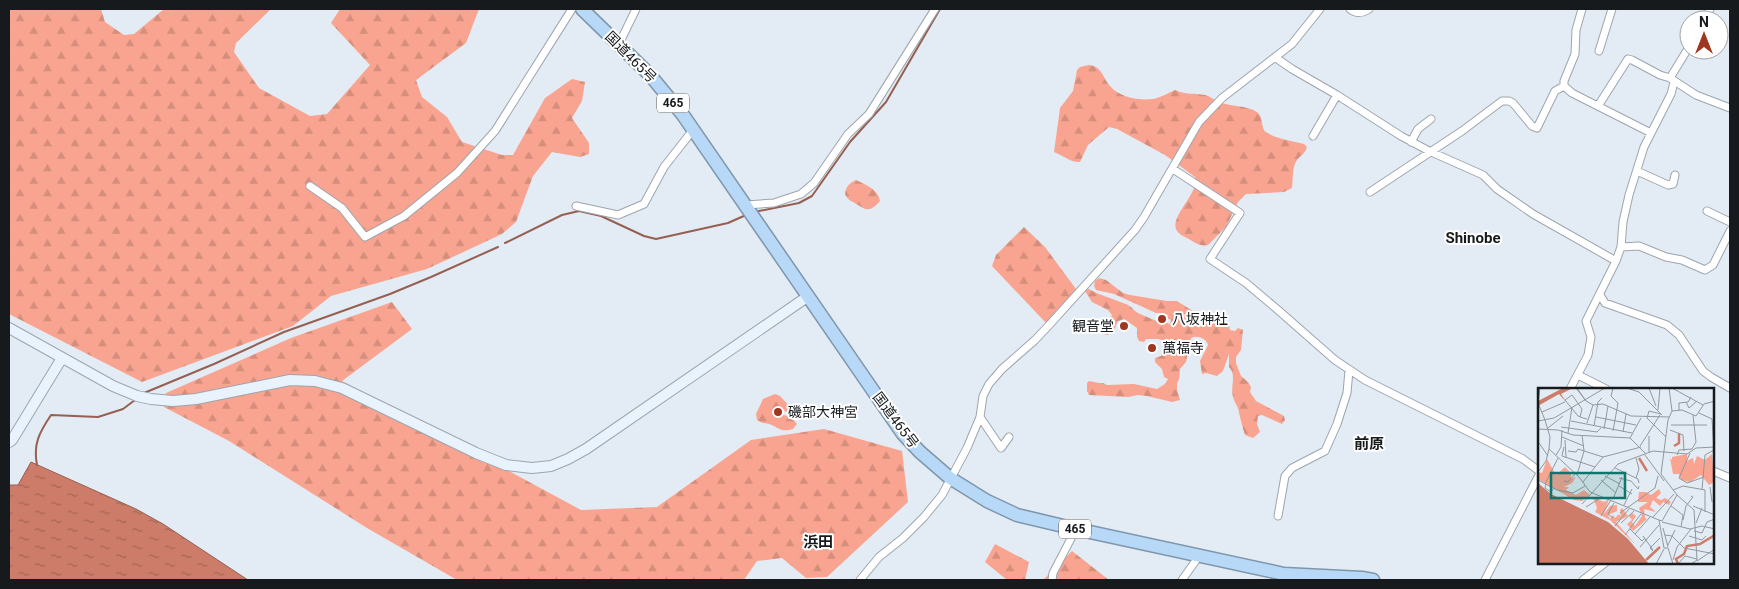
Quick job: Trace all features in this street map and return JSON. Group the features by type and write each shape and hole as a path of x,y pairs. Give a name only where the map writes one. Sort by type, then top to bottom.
{"highway":[{"name":"国道465号","path":"582,9 650,74 693,130 903,434 920,452 950,478 987,501 1017,515 1284,574 1373,580"}],"street":[{"path":"310,186 342,208 365,237 404,216 457,173 495,130 572,9"},
{"path":"619,44 636,9"},
{"path":"749,210 801,194 814,183 848,134 869,114 935,9"},
{"path":"860,580 879,557 903,538 924,517 942,495 967,448 980,417 983,396 989,384 1002,369 1035,340 1121,247 1144,217 1198,122 1222,98 1276,58 1304,31 1320,9"},
{"path":"1350,9 1359,13 1370,9"},
{"path":"1582,9 1576,30 1575,54 1564,86 1567,90 1651,133"},
{"path":"1599,51 1612,9"},
{"path":"1276,58 1411,142 1483,176 1497,189 1533,214 1616,261"},
{"path":"1598,106 1628,60 1632,60 1672,80 1696,95 1730,108"},
{"path":"1571,388 1588,355 1591,337 1586,321 1600,295 1621,247 1623,222 1637,171 1651,133 1671,94 1672,80 1682,60"},
{"path":"1370,192 1505,100 1513,103 1532,126 1537,128 1555,91 1564,86"},
{"path":"1313,136 1338,95"},
{"path":"1411,142 1418,129 1431,118"},
{"path":"576,206 618,215 644,204 664,167 693,130"},
{"path":"1173,169 1240,213 1210,259 1252,288 1349,370 1365,380 1523,459 1538,470"},
{"path":"1637,171 1668,185 1672,184 1675,175"},
{"path":"1707,211 1730,222"},
{"path":"1621,247 1639,246 1706,270 1713,265 1730,231"},
{"path":"1600,295 1606,303 1667,325 1679,335 1703,371 1711,378 1730,388"},
{"path":"9,328 99,379 137,396 166,400 196,399 290,380 315,381 342,388 476,453 506,465 532,468 568,459 586,449 807,297"},
{"path":"9,442 62,358"},
{"path":"1278,516 1284,476 1292,468 1325,451 1337,424 1347,393 1349,370"},
{"path":"1578,375 1604,388"},
{"path":"980,417 1001,448 1009,437"},
{"path":"1714,471 1730,478"},
{"path":"1485,580 1538,478"},
{"path":"1052,580 1053,573 1076,529"},
{"path":"1182,580 1199,556"},
{"path":"1583,580 1603,564"}],"green space":[{"path":"9,9 101,9 105,22 124,35 134,34 164,9 271,9 236,43 234,52 259,88 310,116 327,114 370,65 331,23 340,9 479,9 466,43 416,80 422,97 447,117 462,142 502,155 513,155 545,98 572,79 585,82 582,101 572,118 589,143 589,154 580,157 552,152 533,176 516,222 502,234 427,269 331,296 293,326 142,382 9,314"},
{"path":"1089,65 1100,70 1107,83 1114,90 1130,97 1153,99 1175,90 1209,96 1224,104 1248,108 1257,112 1267,133 1304,144 1307,147 1295,163 1292,188 1284,192 1246,194 1238,202 1226,227 1208,245 1200,245 1183,236 1177,231 1175,225 1193,190 1195,177 1165,155 1117,129 1109,127 1088,145 1080,162 1070,160 1054,152 1060,108 1073,91 1077,70 1080,67"},
{"path":"856,180 877,193 880,201 872,208 865,209 850,201 846,196 847,187"},
{"path":"1024,227 1045,247 1076,289 1047,324 992,266 996,255"},
{"path":"1099,278 1106,280 1123,293 1177,301 1204,318 1229,325 1230,330 1235,331 1238,328 1243,330 1241,350 1236,357 1236,363 1241,376 1251,387 1250,392 1256,401 1284,416 1285,420 1282,424 1262,415 1258,416 1257,424 1260,432 1253,438 1245,435 1233,397 1233,374 1229,367 1229,354 1223,371 1217,376 1206,373 1202,374 1200,361 1208,345 1203,339 1198,337 1191,338 1186,362 1180,369 1177,390 1180,400 1172,402 1138,395 1128,397 1089,395 1087,383 1089,381 1107,385 1134,384 1157,389 1165,384 1168,379 1164,377 1162,369 1155,362 1155,358 1164,353 1165,341 1146,339 1144,342 1139,341 1137,328 1124,319 1118,321 1111,333 1108,335 1103,334 1101,331 1105,329 1112,315 1108,310 1092,302 1085,289 1087,288 1128,305 1138,313 1164,324 1165,322 1170,324 1171,320 1167,318 1168,315 1156,313 1114,294 1096,290 1094,286 1095,281"},
{"path":"392,302 412,329 342,381 581,510 657,507 751,440 824,429 902,451 908,502 827,577 806,578 782,558 757,561 744,580 457,580 367,528 229,441 164,407 166,393 291,338"},
{"path":"775,394 780,396 795,412 794,414 788,414 782,408 778,408 774,415 778,417 784,415 791,417 797,424 793,429 782,430 757,420 756,414 763,399"},
{"path":"995,544 1029,562 1025,580 1007,580 985,562"},
{"path":"1072,551 1109,580 1043,580"}],"water":[{"path":"31,462 136,509 163,524 248,580 9,580 9,485 18,485"}],"waterway":[{"path":"754,212 799,203 812,196 850,142 886,102 940,9"},
{"path":"505,243 562,215 579,211 601,216 644,236 656,239 728,223 746,215"},
{"path":"144,393 284,332 390,294 498,247"},
{"path":"37,465 36,451 38,439 51,415 98,417 123,409 135,400"}],"place":[{"name":"八坂神社","path":"1162,319"},
{"name":"観音堂","path":"1124,326"},
{"name":"萬福寺","path":"1152,348"},
{"name":"磯部大神宮","path":"778,412"}],"district":[{"name":"Shinobe","path":"1473,238"},
{"name":"前原","path":"1369,444"},
{"name":"浜田","path":"818,542"}]}
